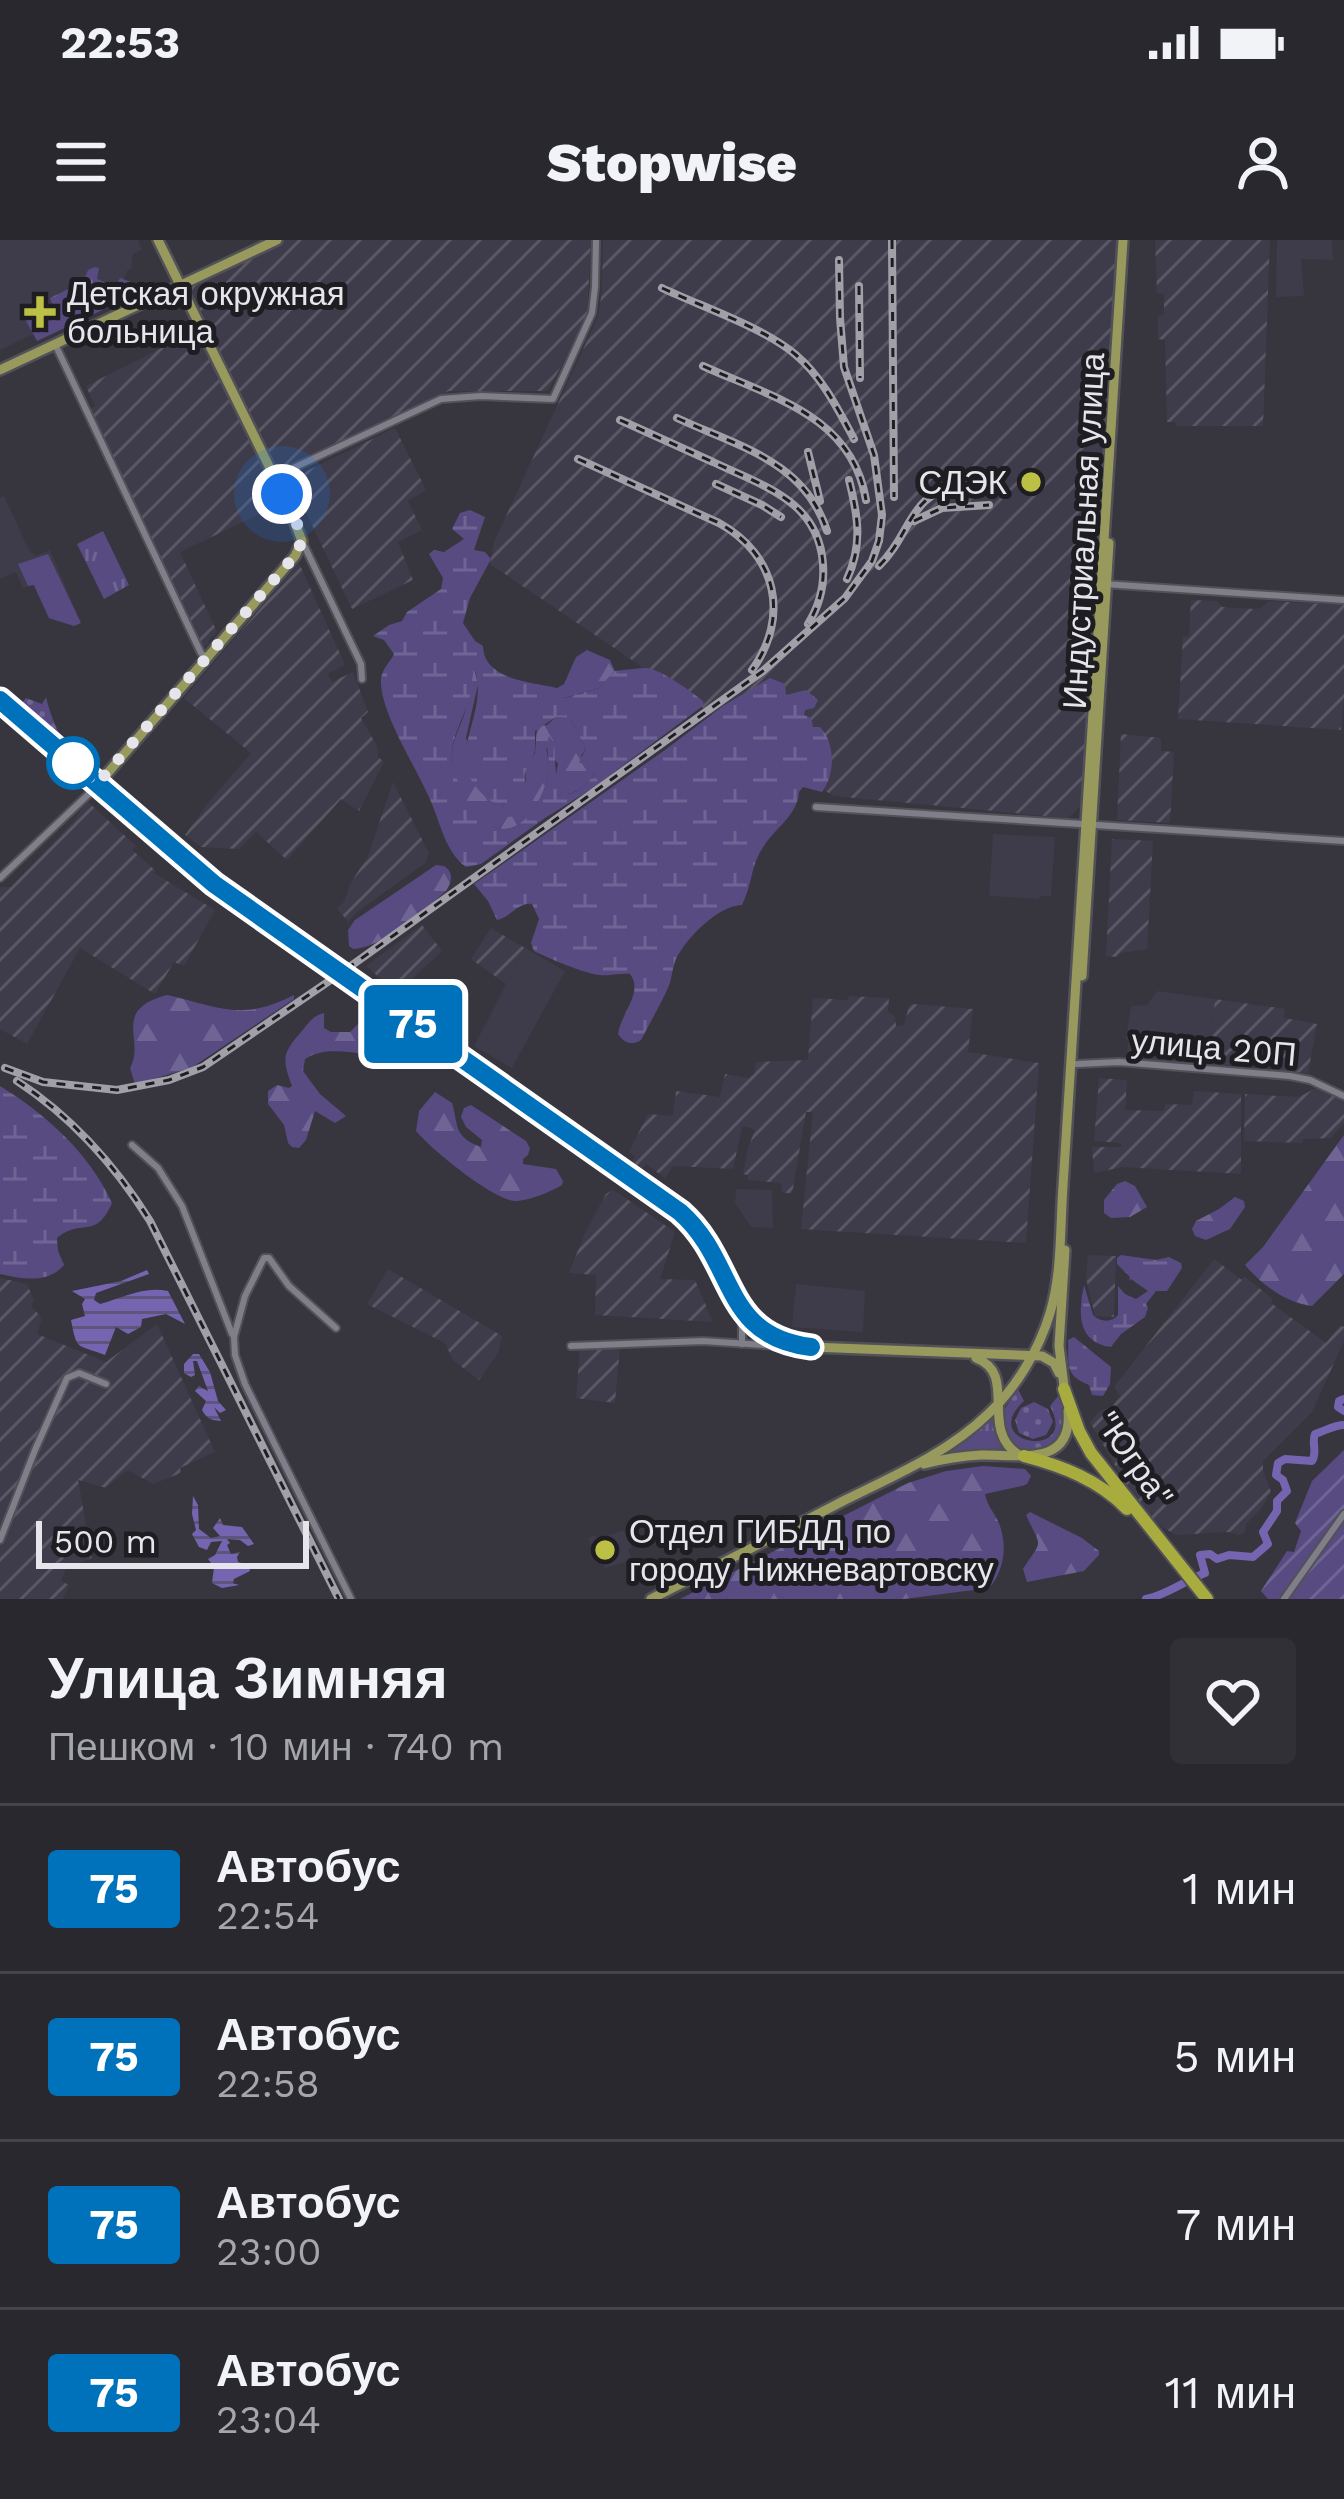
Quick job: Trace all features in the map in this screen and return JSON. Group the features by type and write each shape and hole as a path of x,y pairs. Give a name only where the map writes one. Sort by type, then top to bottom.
{"highway":[{"name":"\"Югра\"","path":"1064,1389 1094,1458 1180,1570"},
{"name":"\"Югра\"","path":"1024,1456 1077,1474 1107,1491 1180,1570"},
{"path":"1180,1570 1200,1596"}],"main road":[{"path":"95,787 303,552 299,529 161,240"},
{"path":"0,370 184,288 278,240"},
{"name":"Индустриальная улица","path":"1032,1356 1050,1313 1055,1286 1126,240"},
{"path":"0,700 95,787 214,884 680,1212 708,1243 745,1319 762,1331 785,1343 811,1347 1046,1357 1054,1363 1064,1389"},
{"path":"0,709 42,741"},
{"name":"Индустриальная улица","path":"1064,1389 1059,1327 1089,825"},
{"path":"946,1354 989,1364 997,1381 1003,1439 1012,1451 1024,1456"},
{"path":"896,1475 961,1437 998,1405 1032,1356"},
{"name":"\"Югра\"","path":"1024,1456 1042,1455 1057,1447 1068,1426 1064,1389"},
{"path":"651,1599 919,1465 980,1455 1024,1456"}],"street":[{"path":"274,477 441,399 553,399 592,313 596,240"},
{"path":"55,344 206,658"},
{"path":"303,552 361,664 362,679"},
{"path":"1104,584 1344,600"},
{"path":"0,878 95,787"},
{"path":"816,807 1344,841"},
{"name":"улица 20П","path":"1077,1064 1132,1062 1290,1076 1344,1096"},
{"path":"132,1145 158,1168 182,1206 234,1337"},
{"path":"336,1328 266,1257 244,1296 234,1337 245,1384 351,1599"},
{"path":"742,1344 745,1319"},
{"path":"756,1345 762,1341 762,1331"},
{"path":"571,1346 703,1341 811,1347"},
{"path":"0,1540 67,1378 74,1372 106,1384"},
{"path":"1284,1599 1344,1514"}],"shaded area":[{"name":"Детская окружная больница","path":"0,240 138,240 142,250 133,254 123,282 126,290 0,350"},
{"path":"285,240 591,240 587,317 548,391 449,391 275,472 188,289"},
{"path":"603,240 1119,240 1081,806 1068,818 833,796 490,564 494,542 598,317"},
{"path":"1155,240 1270,240 1263,426 1176,426 1167,422 1165,340 1158,339 1164,294 1157,293"},
{"path":"1277,240 1332,240 1333,260 1301,259 1304,296 1276,297"},
{"path":"199,329 283,503 180,552 217,632 202,647 90,409 95,406 86,386"},
{"path":"395,428 426,490 408,501 422,530 398,542 413,580 352,609 290,479"},
{"path":"4,496 29,550 35,556 50,550 81,623 74,626 49,619 33,585 23,588 16,572 0,579 0,498"},
{"path":"299,563 345,665 327,674 332,682 353,672 368,712 361,718 384,762 359,811 341,799 287,860 256,832 239,849 201,847 185,835 251,753 184,698"},
{"path":"1191,600 1255,609 1269,601 1344,605 1341,730 1178,719 1183,636 1189,636"},
{"path":"1121,734 1161,738 1161,751 1174,752 1170,823 1117,820"},
{"path":"393,782 429,853 425,863 348,922 337,908 368,856"},
{"path":"87,801 136,846 132,850 154,873 215,910 184,966 174,962 155,994 80,948 27,1044 0,1029 0,887 11,887"},
{"path":"993,834 1055,837 1051,896 989,896"},
{"path":"1112,839 1153,841 1147,949 1117,957 1106,956"},
{"path":"422,925 442,951 397,993 366,966"},
{"path":"491,928 525,948 506,984 471,959"},
{"path":"525,948 565,971 512,1068 474,1046"},
{"path":"1157,991 1215,999 1208,1064 1127,1059 1131,1006 1147,1005"},
{"path":"849,996 889,998 888,1012 895,1016 896,1026 904,1025 912,1004 973,1009 968,1052 1039,1063 1026,1243 801,1229 813,1112 806,1112 792,1194 782,1192 781,1183 748,1180 743,1174 755,1130 748,1127 742,1127 733,1169 673,1166 665,1178 646,1164 641,1170 631,1163 635,1157 629,1152 648,1114 673,1116 676,1091 720,1097 725,1074 748,1078 756,1062 808,1060 813,998 848,1000"},
{"path":"1215,999 1285,1009 1284,1018 1317,1024 1308,1073 1208,1064"},
{"path":"1099,1078 1127,1080 1125,1110 1161,1111 1165,1104 1192,1105 1194,1091 1241,1094 1241,1174 1122,1167 1094,1173 1092,1147 1121,1147 1121,1143 1094,1141"},
{"path":"1318,1087 1344,1099 1344,1123 1331,1138 1303,1139 1302,1143 1244,1141 1245,1094 1299,1097"},
{"path":"736,1189 772,1190 773,1228 751,1227 735,1203"},
{"path":"611,1191 675,1232 660,1279 695,1280 713,1322 595,1315 596,1275 569,1273 585,1233"},
{"path":"1088,1255 1116,1256 1114,1317 1095,1316 1086,1278"},
{"path":"1214,1259 1242,1280 1245,1277 1273,1299 1271,1303 1326,1343 1340,1325 1344,1327 1344,1341 1312,1412 1263,1461 1271,1492 1245,1532 1176,1535 1154,1522 1090,1422 1120,1396 1114,1387"},
{"path":"388,1269 502,1336 498,1353 479,1380 453,1360 445,1343 367,1304"},
{"path":"147,1270 149,1274 96,1293 94,1300 100,1304 142,1291 168,1291 185,1324 166,1314 142,1319 141,1327 128,1334 116,1327 105,1355 79,1345 71,1320 85,1316 85,1299 72,1291"},
{"path":"0,1278 27,1284 34,1300 31,1306 42,1318 37,1334 106,1362 157,1324 215,1452 153,1484 130,1471 106,1488 78,1480 92,1558 66,1569 61,1581 69,1585 63,1599 0,1599"},
{"path":"796,1284 865,1291 863,1332 792,1327"},
{"path":"580,1347 620,1347 615,1403 576,1398"},
{"path":"199,1354 210,1372 218,1401 226,1410 220,1413 214,1407 221,1421 202,1410 206,1401 195,1391 199,1386 208,1391 197,1361 193,1361 195,1375 184,1373 184,1364"},
{"path":"193,1496 199,1529 211,1538 220,1536 213,1528 220,1518 223,1525 242,1527 254,1544 227,1539 231,1554 240,1552 238,1562 249,1565 250,1571 234,1579 239,1585 222,1588 212,1583 214,1567 208,1559 222,1541 211,1542 207,1550 199,1547 192,1534 196,1530"},
{"path":"624,1530 632,1560 605,1568 588,1538"}],"green space":[{"path":"94,267 99,268 97,279 116,287 120,278 134,283 134,295 37,341 21,312 38,303 30,309 38,324 57,315 50,298 83,282"},
{"path":"470,510 485,517 474,550 491,559 470,598 463,623 483,646 491,666 511,678 557,688 565,698 599,688 615,671 647,668 676,682 704,705 593,788 481,864 466,867 447,843 391,721 381,679 394,654 384,640 373,636 402,621 407,612 441,589 443,578 429,554 444,552 464,539 452,529 460,513","holes":["474,668 478,687 466,757 468,773 478,789 497,805 503,804 500,818 516,816 531,792 525,774 535,750 535,731 556,717 570,718 586,749 579,762 595,773 590,780 565,794 549,736 547,777 528,816 514,827 501,829 477,815 460,787 452,758"]},
{"path":"103,531 129,585 104,599 77,544"},
{"path":"48,554 81,623 74,626 49,618 18,564"},
{"path":"587,650 610,660 615,671 599,688 564,698 557,688 564,684 576,657"},
{"path":"473,665 478,684 466,738 490,800 503,803 502,808 526,786 525,768 535,753 537,726 556,717 570,718 586,749 581,756 595,773 582,788 564,794 556,774 558,764 546,747 549,766 541,796 529,816 512,828 491,826 472,812 453,767 452,751"},
{"path":"770,678 785,684 786,695 806,690 818,700 804,715 829,742 829,777 822,792 803,787 799,792 794,808 758,856 742,905 714,917 687,942 641,1040 628,1043 618,1034 633,995 630,974 593,974 534,951 531,943 539,919 532,904 497,920 474,884 723,706"},
{"path":"46,697 55,725 73,750 68,754 18,713 26,698 42,704"},
{"path":"436,865 451,874 446,891 389,936 364,947 349,946 348,930 355,920"},
{"path":"167,995 231,1010 259,1008 294,995 294,999 191,1068 135,1084 130,1068 134,1018 150,1001"},
{"path":"324,1013 324,1028 331,1032 350,1032 372,1020 382,1030 367,1054 327,1052 305,1059 303,1071 346,1116 335,1123 315,1111 306,1140 299,1148 292,1147 284,1125 268,1104 268,1091 277,1085 292,1086 287,1052 311,1020"},
{"path":"0,1086 65,1137 92,1168 112,1203 100,1222 57,1238 64,1265 43,1278 0,1274"},
{"path":"435,1092 452,1103 466,1139 481,1147 482,1140 461,1117 471,1105 526,1141 530,1148 523,1164 556,1169 562,1185 517,1201 494,1193 464,1173 416,1131 419,1111"},
{"path":"1344,1135 1344,1274 1312,1306 1302,1304 1275,1292 1245,1265"},
{"path":"1125,1181 1135,1186 1147,1207 1130,1217 1111,1218 1104,1213 1104,1200"},
{"path":"1235,1197 1245,1207 1230,1229 1206,1240 1195,1236 1196,1221"},
{"path":"1121,1255 1169,1257 1182,1268 1167,1291 1156,1291 1146,1304 1145,1317 1111,1347 1086,1333 1081,1306 1084,1285 1093,1315 1109,1320 1118,1315 1118,1286 1136,1299 1148,1291 1129,1281 1117,1264"},
{"path":"1074,1337 1111,1367 1103,1396 1092,1395 1089,1385 1072,1373 1068,1340"},
{"path":"1018,1389 1024,1401 1013,1416 1012,1428 1030,1441 1052,1435 1056,1423 1050,1406 1060,1396 1064,1428 1041,1451 1020,1450 1004,1431 1002,1413"},
{"path":"1034,1402 1048,1409 1053,1422 1046,1435 1033,1439 1019,1433 1015,1420 1021,1408"},
{"path":"991,1417 1002,1451 945,1454"},
{"path":"1344,1450 1344,1599 1268,1599 1261,1591 1287,1551 1294,1552 1301,1531 1295,1523 1312,1481"},
{"path":"983,1466 1025,1469 1031,1476 1022,1486 985,1494 1004,1547 1002,1565 989,1588 904,1599 680,1599 908,1483"},
{"path":"1030,1512 1082,1538 1099,1555 1084,1571 1027,1582 1023,1569 1038,1544 1026,1515"}],"waterway":[{"path":"1344,1399 1338,1407 1344,1411"},
{"path":"1146,1599 1205,1573 1200,1555 1253,1557 1268,1544 1263,1532 1287,1491 1276,1475 1278,1463 1312,1461 1315,1434 1344,1425"}],"railway":[{"path":"892,240 894,497"},
{"path":"5,1068 43,1082 117,1090 169,1080 203,1067 763,671 845,598 872,561 882,515 874,455 844,367 839,260"},
{"path":"859,286 860,378"},
{"path":"662,288 750,327 796,355 822,383 854,439"},
{"path":"703,366 781,400 826,428 858,471 866,500"},
{"path":"677,418 786,472 817,507 827,531"},
{"path":"620,420 766,487 795,506 815,532 823,562 820,594 808,624"},
{"path":"808,452 820,501"},
{"path":"578,459 719,523 754,552 765,570 774,609 764,650 752,670"},
{"path":"847,579 857,530 849,480"},
{"path":"879,566 921,505 965,482"},
{"path":"716,484 781,517"},
{"path":"914,521 942,508 989,505"},
{"path":"17,1081 91,1143 150,1221 339,1599"}],"bus line":[{"name":"75","path":"0,700 214,884 680,1212 708,1243 751,1322 780,1341 811,1347"}],"place":[{"name":"Детская окружная больница","path":"40,312"},
{"name":"СДЭК","path":"1031,482"},
{"name":"Отдел ГИБДД по городу Нижневартовску","path":"605,1550"}],"route":[{"path":"73,763 97,784 298,552 301,533 282,494"}]}
